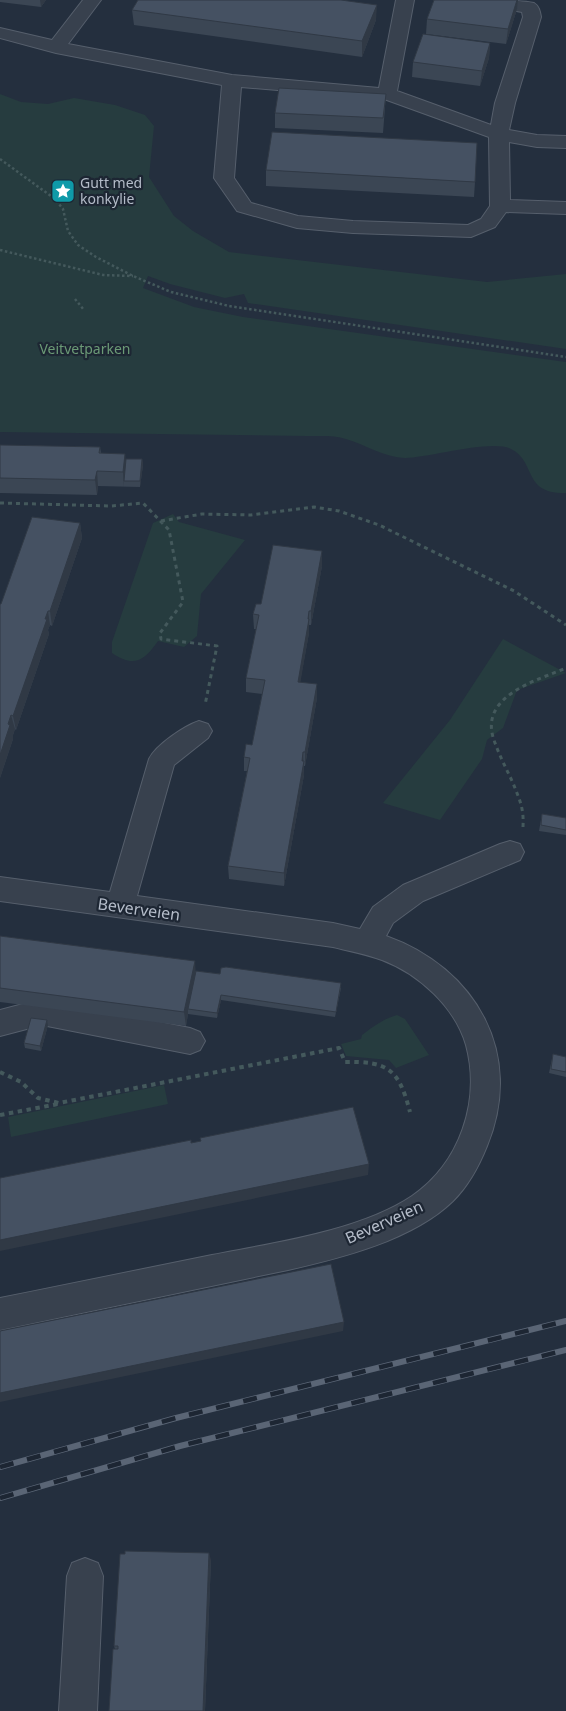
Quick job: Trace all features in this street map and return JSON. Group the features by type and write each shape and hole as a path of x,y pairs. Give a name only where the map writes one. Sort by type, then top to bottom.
{"street":[{"path":"56,47 92,0"},
{"path":"387,94 405,0"},
{"path":"232,81 224,178 244,207 297,222 353,227 471,231 488,223 500,206 499,134 505,103 532,17 531,10 527,7 481,0"},
{"path":"0,33 56,47 232,81 387,94 499,134 537,141 566,142"},
{"path":"500,206 566,208"},
{"path":"120,906 162,759 199,731"},
{"path":"367,943 383,915 413,894 510,852"},
{"name":"Beverveien","path":"0,889 333,935 367,943 402,957 442,984 473,1021 481,1047 485,1075 484,1105 478,1128 461,1166 443,1191 425,1205 359,1237 306,1251 0,1314"},
{"path":"0,1023 42,1012 190,1041"},
{"path":"78,1711 85,1576"}],"path":[{"path":"0,159 56,199 63,209 68,231 78,245 96,257 133,276 171,292 229,306 490,347 566,356"},
{"path":"0,250 103,275 133,276"},
{"path":"75,299 84,310"},
{"path":"0,502 111,506 143,502 169,530 183,602 160,633 161,639 217,646 199,731"},
{"path":"161,521 202,514 251,514 314,508 339,511 379,526 514,590 566,625"},
{"path":"510,852 519,840 524,825 524,811 493,736 491,726 494,712 500,702 509,694 566,668"},
{"path":"0,1115 339,1048 346,1062 376,1062 390,1067 398,1080 410,1112"},
{"path":"0,1072 21,1082 38,1098 59,1104"}],"green space":[{"name":"Veitvetparken","path":"0,94 21,102 48,104 74,98 115,105 145,115 154,126 149,177 174,216 193,231 229,252 487,282 566,274 566,349 248,303 244,294 225,298 170,284 148,276 143,288 194,307 243,317 566,362 566,493 552,492 536,483 519,455 511,449 502,447 475,447 405,458 382,453 346,439 332,436 0,432"},
{"path":"173,514 179,522 245,540 201,594 197,636 184,647 158,641 143,658 133,661 120,658 112,653 112,642 153,523"},
{"path":"503,639 566,673 517,690 503,728 487,740 482,759 440,820 383,803 450,720"},
{"path":"397,1015 405,1019 429,1055 396,1068 389,1060 346,1056 341,1044 361,1039 362,1035 375,1026"},
{"path":"164,1085 168,1104 11,1137 8,1117"}],"building":[{"path":"138,0 341,0 377,5 362,41 132,10"},
{"path":"434,0 517,0 508,29 427,19"},
{"path":"423,34 490,43 482,71 413,62"},
{"path":"279,88 386,94 383,118 275,113"},
{"path":"272,132 477,143 475,182 266,170"},
{"path":"0,445 100,447 99,453 125,454 123,472 97,471 95,480 0,478"},
{"path":"126,459 142,459 140,481 124,481"},
{"path":"32,517 80,523 50,611 48,611 45,619 47,619 13,716 11,715 8,724 10,725 0,755 0,604"},
{"path":"273,545 322,551 311,611 309,611 298,682 317,684 305,752 303,752 302,761 304,761 284,873 228,866 250,758 244,757 246,744 252,745 265,680 246,678 259,615 253,614 256,604 261,604"},
{"path":"542,814 566,818 566,830 541,825"},
{"path":"0,936 195,961 184,1012 0,988"},
{"path":"226,967 341,983 336,1012 221,995 217,1013 188,1009 196,971 220,974 221,968"},
{"path":"31,1018 47,1020 40,1046 24,1043"},
{"path":"553,1054 566,1057 566,1072 551,1069"},
{"path":"353,1107 369,1164 0,1240 0,1178 191,1140 191,1143 201,1141 200,1138"},
{"path":"331,1264 344,1322 0,1393 0,1331"},
{"path":"125,1551 209,1553 203,1711 109,1711 113,1649 118,1649 118,1646 114,1646 120,1554 125,1554"}],"railway":[{"path":"0,1467 176,1418 566,1321"},
{"path":"0,1498 180,1446 566,1350"}],"place":[{"name":"Gutt med konkylie","path":"63,191"}]}
